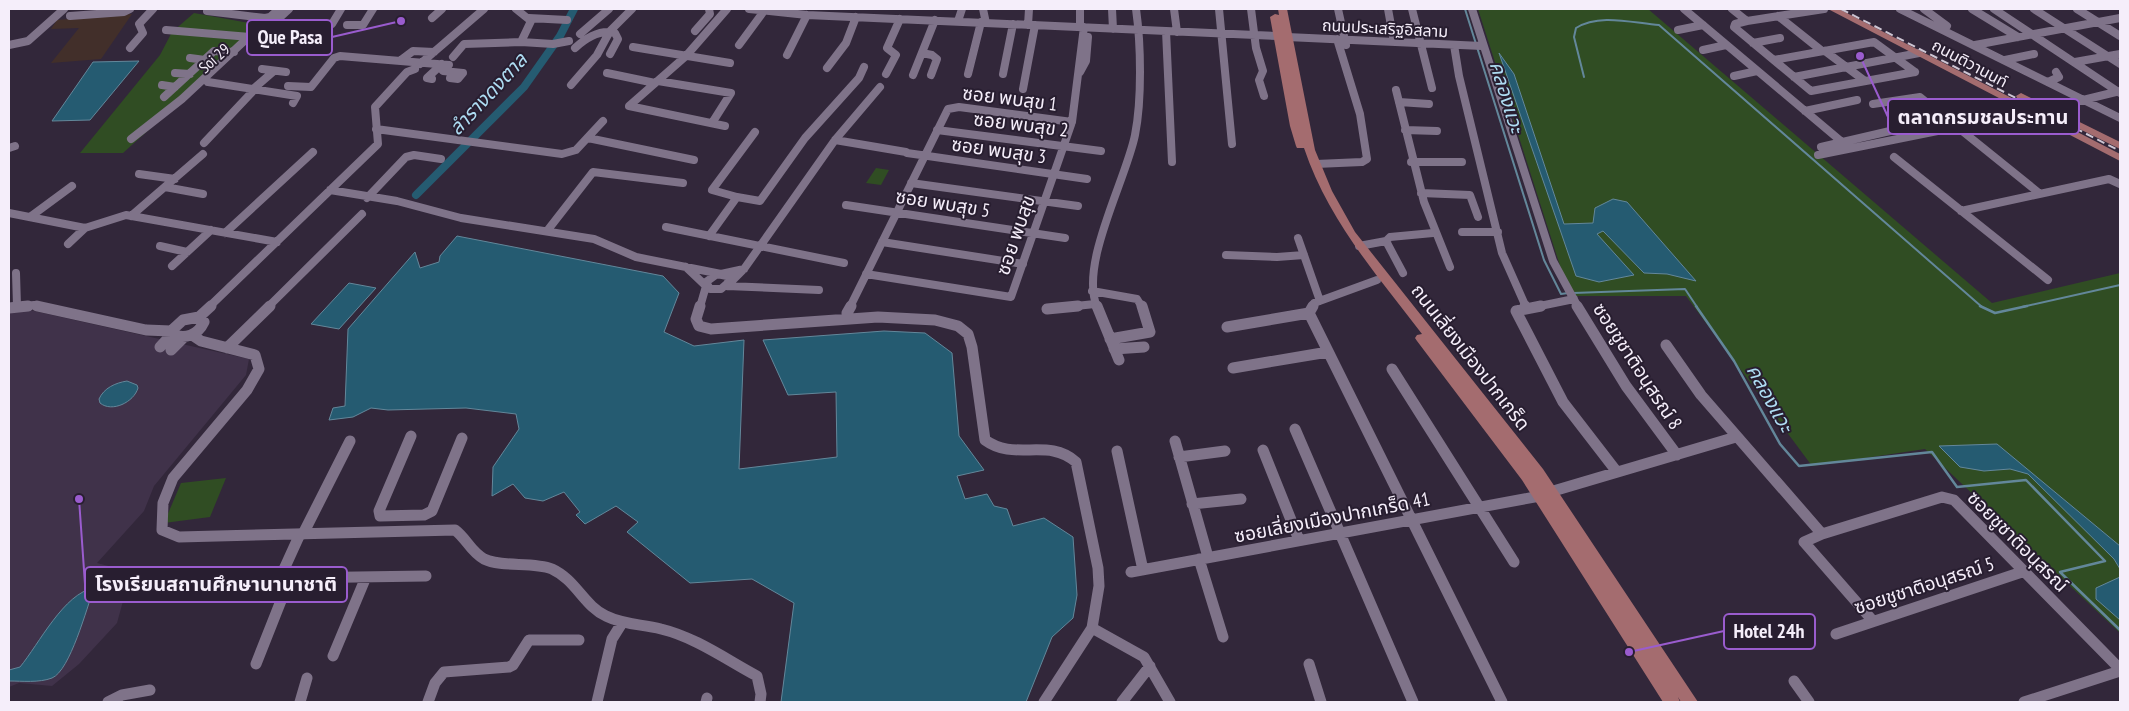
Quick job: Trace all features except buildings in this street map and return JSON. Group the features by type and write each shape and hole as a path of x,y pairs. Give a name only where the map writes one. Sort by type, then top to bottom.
{"main road":[{"name":"ถนนเลี่ยงเมืองปากเกร็ด","path":"1274,9 1302,120 1327,191 1362,249 1538,473 1545,494 1672,702"},
{"name":"ถนนเลี่ยงเมืองปากเกร็ด","path":"1282,9 1282,37 1295,126 1320,192 1344,237 1545,494 1690,702"},
{"name":"ถนนติวานนท์","path":"1832,9 2120,158"},
{"name":"ถนนติวานนท์","path":"1847,9 2120,146"},
{"path":"2032,112 2046,109"}],"street":[{"path":"9,45 28,41 64,9"},
{"path":"70,16 84,12 124,12 130,9"},
{"path":"130,48 142,33 139,24 153,9"},
{"path":"131,139 250,38 279,9"},
{"name":"Soi 29","path":"156,127 289,9"},
{"path":"332,24 341,9"},
{"path":"347,25 363,25 373,9"},
{"path":"432,18 442,9"},
{"path":"199,317 378,144 375,107 394,88 401,85 415,69 484,9"},
{"path":"516,9 529,18 567,20"},
{"path":"580,34 609,9"},
{"path":"571,85 597,55 610,31 632,9"},
{"path":"695,31 710,14 709,9"},
{"path":"726,126 628,106 686,56 727,9"},
{"name":"ถนนประเสริฐอิสลาม","path":"750,9 807,15 844,12 856,17 1478,46"},
{"path":"886,74 896,55 888,48 901,19 908,9"},
{"path":"958,21 962,9"},
{"path":"968,74 983,23 984,9"},
{"path":"1023,89 1031,25 1029,9"},
{"name":"ซอย พบสุข","path":"866,274 1009,297 1012,295 1072,122 1080,72 1086,61 1084,27 1080,9"},
{"path":"1112,9 1112,29"},
{"path":"1119,360 1095,304 1092,292 1100,237 1138,119 1139,30 1136,9"},
{"path":"1174,9 1177,32"},
{"path":"1219,9 1232,144"},
{"path":"1251,9 1254,35 1263,72 1259,80 1264,96"},
{"path":"1316,164 1362,162 1367,159 1366,144 1357,103 1346,75 1338,9"},
{"path":"1388,9 1394,42"},
{"path":"1412,9 1432,88"},
{"name":"ซอยชูชาติอนุสรณ์ 8","path":"1472,9 1478,46 1553,261 1571,295 1644,414 1677,455"},
{"path":"1684,9 1842,142"},
{"path":"1732,9 1747,21"},
{"path":"1774,60 1874,42 1914,72 1812,91 1753,43 1734,26 1735,24 1747,21 1802,10 1824,9"},
{"path":"1900,9 2120,118"},
{"path":"1924,9 1949,27 1955,35"},
{"path":"1972,9 2018,37"},
{"path":"1994,9 2120,92"},
{"path":"2034,9 2120,64"},
{"path":"2077,9 2120,36"},
{"path":"207,11 270,18"},
{"path":"739,45 764,11"},
{"path":"787,55 807,15"},
{"path":"1778,16 1864,81"},
{"path":"827,68 846,43 856,17"},
{"path":"521,42 531,23 529,18"},
{"path":"1975,45 2120,18"},
{"path":"913,74 935,20"},
{"path":"1003,74 1013,24"},
{"path":"1678,30 1702,25"},
{"path":"166,30 250,38"},
{"path":"575,48 586,38 610,31 616,33 618,39 610,54"},
{"path":"1166,31 1172,162"},
{"path":"1753,43 1780,38"},
{"path":"1341,40 1354,79"},
{"path":"453,57 464,44 561,43"},
{"path":"1454,45 1459,76 1502,253 1526,308"},
{"path":"1703,50 1726,45"},
{"path":"633,47 730,63"},
{"path":"164,96 214,51 234,52"},
{"path":"401,60 412,51 434,52"},
{"path":"922,53 932,54 937,59 931,75"},
{"path":"1794,77 1919,53"},
{"path":"2005,60 2034,54"},
{"path":"2075,62 2120,54"},
{"path":"288,86 311,86 336,57 442,64 448,65 443,71 463,73 458,79 450,78"},
{"path":"190,58 206,60"},
{"path":"432,79 427,78 442,64"},
{"path":"755,132 712,190 760,201 805,138 859,78 864,67"},
{"path":"262,69 286,72"},
{"path":"204,143 253,90 274,71"},
{"path":"1734,76 1757,71"},
{"path":"175,72 190,74"},
{"path":"2048,82 2058,76 2056,72"},
{"path":"608,73 656,82 731,92 712,123"},
{"path":"208,82 297,96 293,103"},
{"path":"162,85 175,87"},
{"path":"727,286 744,269 835,140 880,87"},
{"path":"1396,90 1412,162 1433,233 1450,267"},
{"path":"2046,109 2082,98 2120,92"},
{"path":"1873,104 1918,96 2039,193"},
{"path":"1805,111 1857,100"},
{"path":"1398,102 1429,104"},
{"name":"ซอย พบสุข 1","path":"937,130 945,112 959,107 1072,122"},
{"path":"1946,118 1842,142 1819,151 2032,112"},
{"path":"376,129 562,154 576,150 603,121"},
{"path":"847,313 937,130"},
{"name":"ซอย พบสุข 2","path":"937,130 1100,151"},
{"path":"1404,130 1437,131"},
{"path":"588,138 694,160"},
{"name":"ซอย พบสุข 3","path":"835,140 924,156 1087,179"},
{"path":"225,233 313,152"},
{"path":"131,216 203,154"},
{"path":"368,197 406,157 414,155 441,159"},
{"path":"1894,157 2048,280"},
{"path":"1412,162 1462,162"},
{"path":"547,231 593,172 683,183"},
{"path":"138,174 175,179"},
{"path":"1961,211 2109,179 2120,184"},
{"path":"911,183 1078,206"},
{"path":"30,218 72,186"},
{"path":"165,187 203,194"},
{"path":"330,190 461,218 594,239 636,257 721,274 729,278 727,286"},
{"path":"1421,193 1470,195 1478,217"},
{"path":"709,236 736,197"},
{"name":"ซอย พบสุข 5","path":"846,205 1066,238"},
{"path":"9,213 85,228"},
{"path":"68,244 85,228 126,214 277,242"},
{"path":"227,348 362,214"},
{"path":"666,227 844,263"},
{"path":"172,266 211,230"},
{"path":"1462,232 1498,232"},
{"path":"1362,249 1387,243 1390,237 1433,233"},
{"path":"1298,238 1320,301"},
{"path":"882,242 1023,264"},
{"path":"1387,243 1402,273"},
{"path":"160,246 187,252"},
{"path":"1226,255 1277,257 1304,255"},
{"path":"686,267 706,286 716,290"},
{"path":"744,269 711,276 706,282 703,299 696,319 699,326 711,329 878,317 935,320 958,326 968,334 972,347 985,440 993,448 1008,451 1054,450 1070,453 1076,462 1098,568 1099,586 1092,628 1044,702"},
{"path":"16,274 13,307 34,305 146,330 188,336 255,355 259,369 247,390 173,478 165,492 160,511 162,530 179,537 455,530 465,537 472,551 486,560 550,568 570,580 582,595 603,615 622,623 661,629 684,637 734,663 757,676 761,694 760,702"},
{"path":"1377,280 1311,305 1310,313 1502,702"},
{"path":"703,299 716,290 727,286 819,290"},
{"path":"1092,292 1137,299 1144,308 1150,332 1112,344"},
{"path":"1571,295 1518,309 1516,313 1563,402 1617,472"},
{"path":"1047,309 1095,304"},
{"path":"1228,328 1310,313"},
{"path":"160,347 179,321 187,317 203,319 204,325 171,350"},
{"path":"1112,344 1144,347"},
{"path":"1666,345 1701,394 1736,437 1822,534 1804,542 1873,621"},
{"path":"1234,368 1328,352"},
{"path":"1392,369 1514,562"},
{"path":"1295,429 1341,532 1412,702"},
{"path":"411,436 379,512 380,516 424,515 432,511 462,438"},
{"name":"ซอยเลี่ยงเมืองปากเกร็ด 41","path":"1131,572 1545,494 1736,437"},
{"path":"256,664 303,534 350,441"},
{"path":"1175,441 1192,504 1203,558 1223,637"},
{"path":"1263,450 1299,540"},
{"path":"1117,451 1143,570"},
{"path":"1179,457 1226,451"},
{"name":"ซอยชูชาติอนุสรณ์","path":"1822,534 1948,497 1954,500 2025,571 2120,670"},
{"path":"1192,504 1241,498"},
{"path":"396,532 403,516"},
{"name":"ซอยชูชาติอนุสรณ์ 5","path":"1836,634 2025,571"},
{"path":"155,580 426,576"},
{"path":"333,656 366,577"},
{"path":"597,702 612,638 622,623"},
{"path":"1092,628 1144,657 1170,702"},
{"path":"428,702 436,679 442,672 509,667 513,665 529,640 578,640"},
{"path":"1309,664 1321,702"},
{"path":"1122,702 1150,666"},
{"path":"2024,702 2120,670"},
{"path":"300,702 307,678"},
{"path":"1794,681 1809,702"},
{"path":"108,702 122,695 150,690"}],"shaded area":[{"path":"132,14 101,59 51,63 79,28 51,29 57,20"},
{"path":"25,309 249,359 246,375 154,486 144,511 97,563 131,572 117,623 79,664 52,686 19,683 9,687 9,312"}],"green space":[{"path":"1478,9 1648,9 1992,303 2120,273 2120,633 1925,449 1812,466 1686,296 1573,296 1562,272"},
{"path":"194,13 249,23 268,23 123,153 80,153 160,55 172,32"},
{"path":"876,168 889,170 881,185 866,183"},
{"path":"226,478 210,517 164,523 181,483"}],"water":[{"path":"1499,53 1514,74 1564,224 1593,223 1595,208 1613,199 1627,202 1696,281 1667,274 1644,273 1603,231 1597,234 1634,275 1599,282 1576,276"},
{"path":"139,61 90,120 52,121 93,62"},
{"path":"457,236 663,276 679,293 664,332 694,346 744,340 739,469 837,457 836,392 788,395 763,340 884,331 925,333 952,353 959,436 984,470 957,476 965,499 987,494 994,506 1007,509 1013,526 1044,518 1073,537 1077,595 1073,618 1052,637 1026,702 781,702 794,603 752,579 690,583 627,532 638,522 616,506 585,524 576,515 580,512 564,492 543,501 525,498 513,484 492,496 493,467 519,429 516,414 466,408 388,410 371,408 353,417 329,420 333,408 345,406 348,329 415,252 420,268 439,262 440,256"},
{"path":"349,283 376,288 339,329 311,324"},
{"path":"127,381 137,385 138,388 132,398 127,402 110,407 100,403 101,395 107,389"},
{"path":"1997,444 2120,546 2120,569 2114,559 2028,474 2010,469 1984,471 1960,467 1939,446"},
{"path":"2120,577 2120,620 2096,599 2096,588"},
{"path":"94,588 71,651 59,673 52,678 42,681 9,681 9,670 20,667 62,609 72,599"}],"waterway":[{"name":"ลำรางดงตาล","path":"416,195 524,87 560,36 574,9"},
{"name":"คลองแวะ","path":"1465,9 1544,260 1561,294 1568,293"},
{"path":"1584,77 1574,37 1576,28 1585,23 1606,20 1659,25 1982,307"},
{"path":"2022,307 2120,285"},
{"name":"คลองแวะ","path":"1573,293 1685,289 1697,307"},
{"name":"คลองแวะ","path":"1696,306 1734,361 1780,444 1799,466 1932,452 1957,487 2026,480 2105,561 2060,572 2120,630"},
{"path":"1982,307 1995,313 2027,306"}],"railway":[{"path":"1841,9 2120,151"}],"place":[{"name":"Que Pasa","path":"401,21"},
{"name":"ตลาดกรมชลประทาน","path":"1860,56"},
{"name":"โรงเรียนสถานศึกษานานาชาติ","path":"79,499"},
{"name":"Hotel 24h","path":"1629,652"}]}
